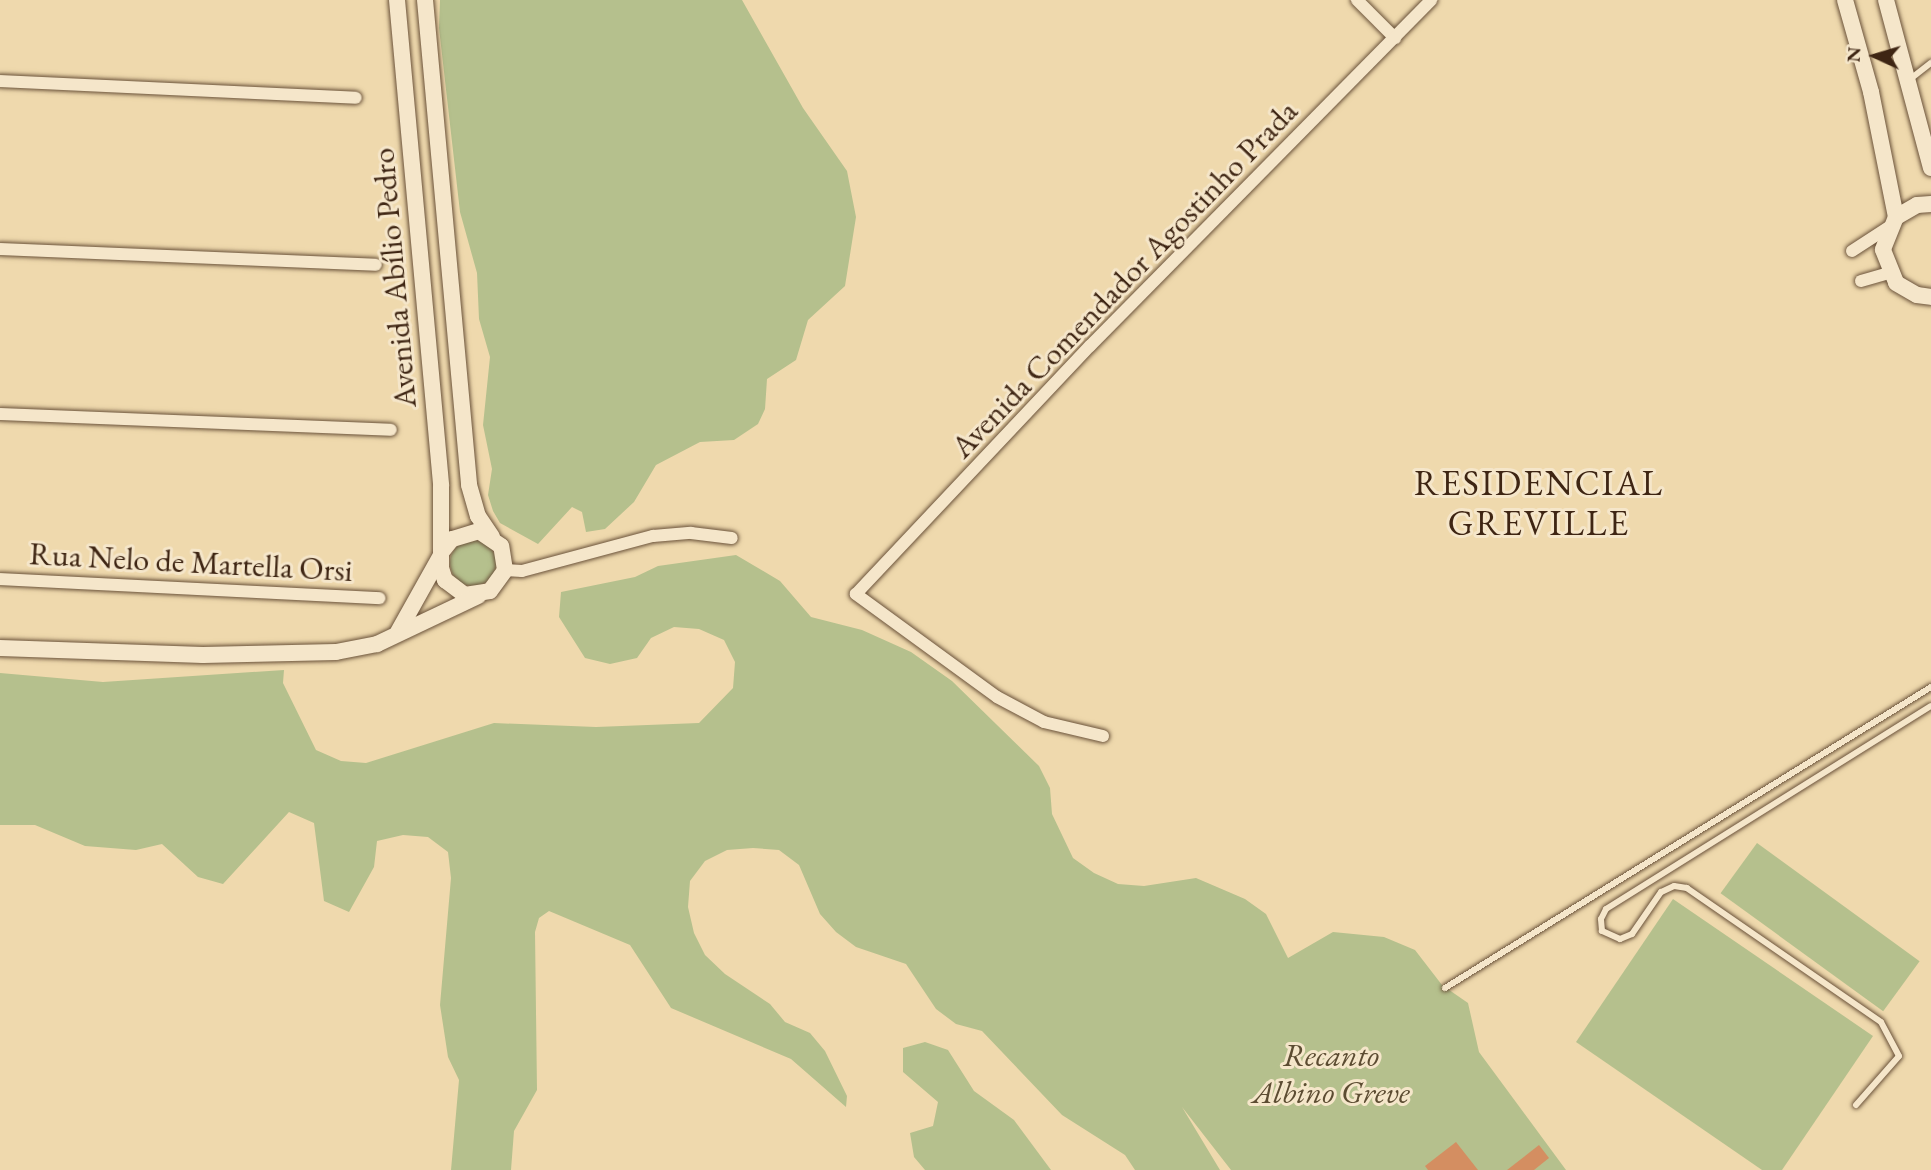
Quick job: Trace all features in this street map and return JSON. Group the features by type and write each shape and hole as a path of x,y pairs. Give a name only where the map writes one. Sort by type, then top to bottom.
{"street":[{"name":"Avenida Abílio Pedro","path":"397,0 441,486 442,553"},
{"name":"Avenida Abílio Pedro","path":"425,0 469,485 478,516 492,537"},
{"path":"1357,0 1395,38"},
{"name":"Avenida Comendador Agostinho Prada","path":"1103,736 1044,722 998,697 856,594 1090,346 1431,0"},
{"path":"1844,0 1871,92 1893,222 1883,250 1889,273 1906,290 1930,299"},
{"path":"1886,0 1931,168"},
{"path":"0,81 356,97"},
{"path":"1852,251 1917,205 1931,204"},
{"path":"0,249 376,265"},
{"path":"1861,281 1889,273"},
{"path":"0,414 391,430"},
{"path":"0,648 203,655 336,652 377,644 490,591 505,570 501,546 492,537 464,532 442,553 398,632"},
{"path":"505,570 522,571 653,536 691,533 732,538"},
{"path":"442,553 445,580 465,595 478,596"},
{"name":"Rua Nelo de Martella Orsi","path":"0,579 380,598"}],"lane":[{"path":"1908,81 1931,63"},
{"path":"1445,988 1931,687"},
{"path":"1856,1105 1899,1056 1881,1022 1687,888 1674,886 1661,892 1632,934 1620,939 1602,931 1601,919 1606,909 1931,706"}],"green space":[{"path":"440,0 742,0 803,108 847,171 856,217 845,286 808,320 796,360 767,379 765,409 758,424 734,440 700,442 656,465 634,502 605,529 586,532 582,512 572,507 538,544 500,523 488,495 492,469 483,425 490,357 479,319 477,273 460,212 439,28"},
{"path":"473,540 489,547 496,563 489,579 473,586 457,579 450,563 457,547"},
{"name":"Recanto Albino Greve","path":"736,555 780,581 811,617 862,630 911,652 952,681 1039,766 1050,788 1052,814 1073,858 1094,873 1118,884 1144,886 1196,878 1245,899 1266,914 1288,958 1333,932 1384,937 1415,950 1442,985 1468,1003 1479,1052 1566,1170 1231,1170 1182,1107 1220,1170 1135,1170 1125,1155 1062,1115 982,1031 956,1024 936,1009 906,964 856,947 836,932 820,914 799,865 779,850 753,848 727,850 705,861 690,881 688,907 694,933 705,955 725,974 770,1004 785,1022 810,1033 825,1051 847,1096 846,1107 791,1059 671,1008 630,945 549,911 539,918 535,932 537,1090 514,1131 511,1170 451,1170 459,1080 448,1057 440,1005 451,878 448,852 428,837 403,835 377,841 374,867 349,912 324,901 314,823 289,812 223,884 198,877 162,844 136,850 85,846 35,825 0,825 0,673 103,682 284,670 283,683 316,750 341,761 366,763 494,723 596,727 699,723 733,688 735,662 724,640 699,629 674,627 651,638 637,658 610,664 585,658 559,617 561,592 635,577 658,566"},
{"path":"1757,843 1920,961 1883,1011 1721,893"},
{"path":"1673,899 1873,1036 1782,1170 1762,1170 1576,1042"},
{"path":"925,1042 948,1050 974,1091 1014,1120 1051,1170 925,1170 914,1157 910,1133 933,1126 938,1102 903,1072 903,1048"}],"building":[{"path":"1456,1142 1478,1170 1428,1170 1425,1166"},
{"path":"1539,1145 1549,1158 1534,1170 1507,1170"}],"district":[{"name":"RESIDENCIAL GREVILLE","path":"1539,503"}]}
